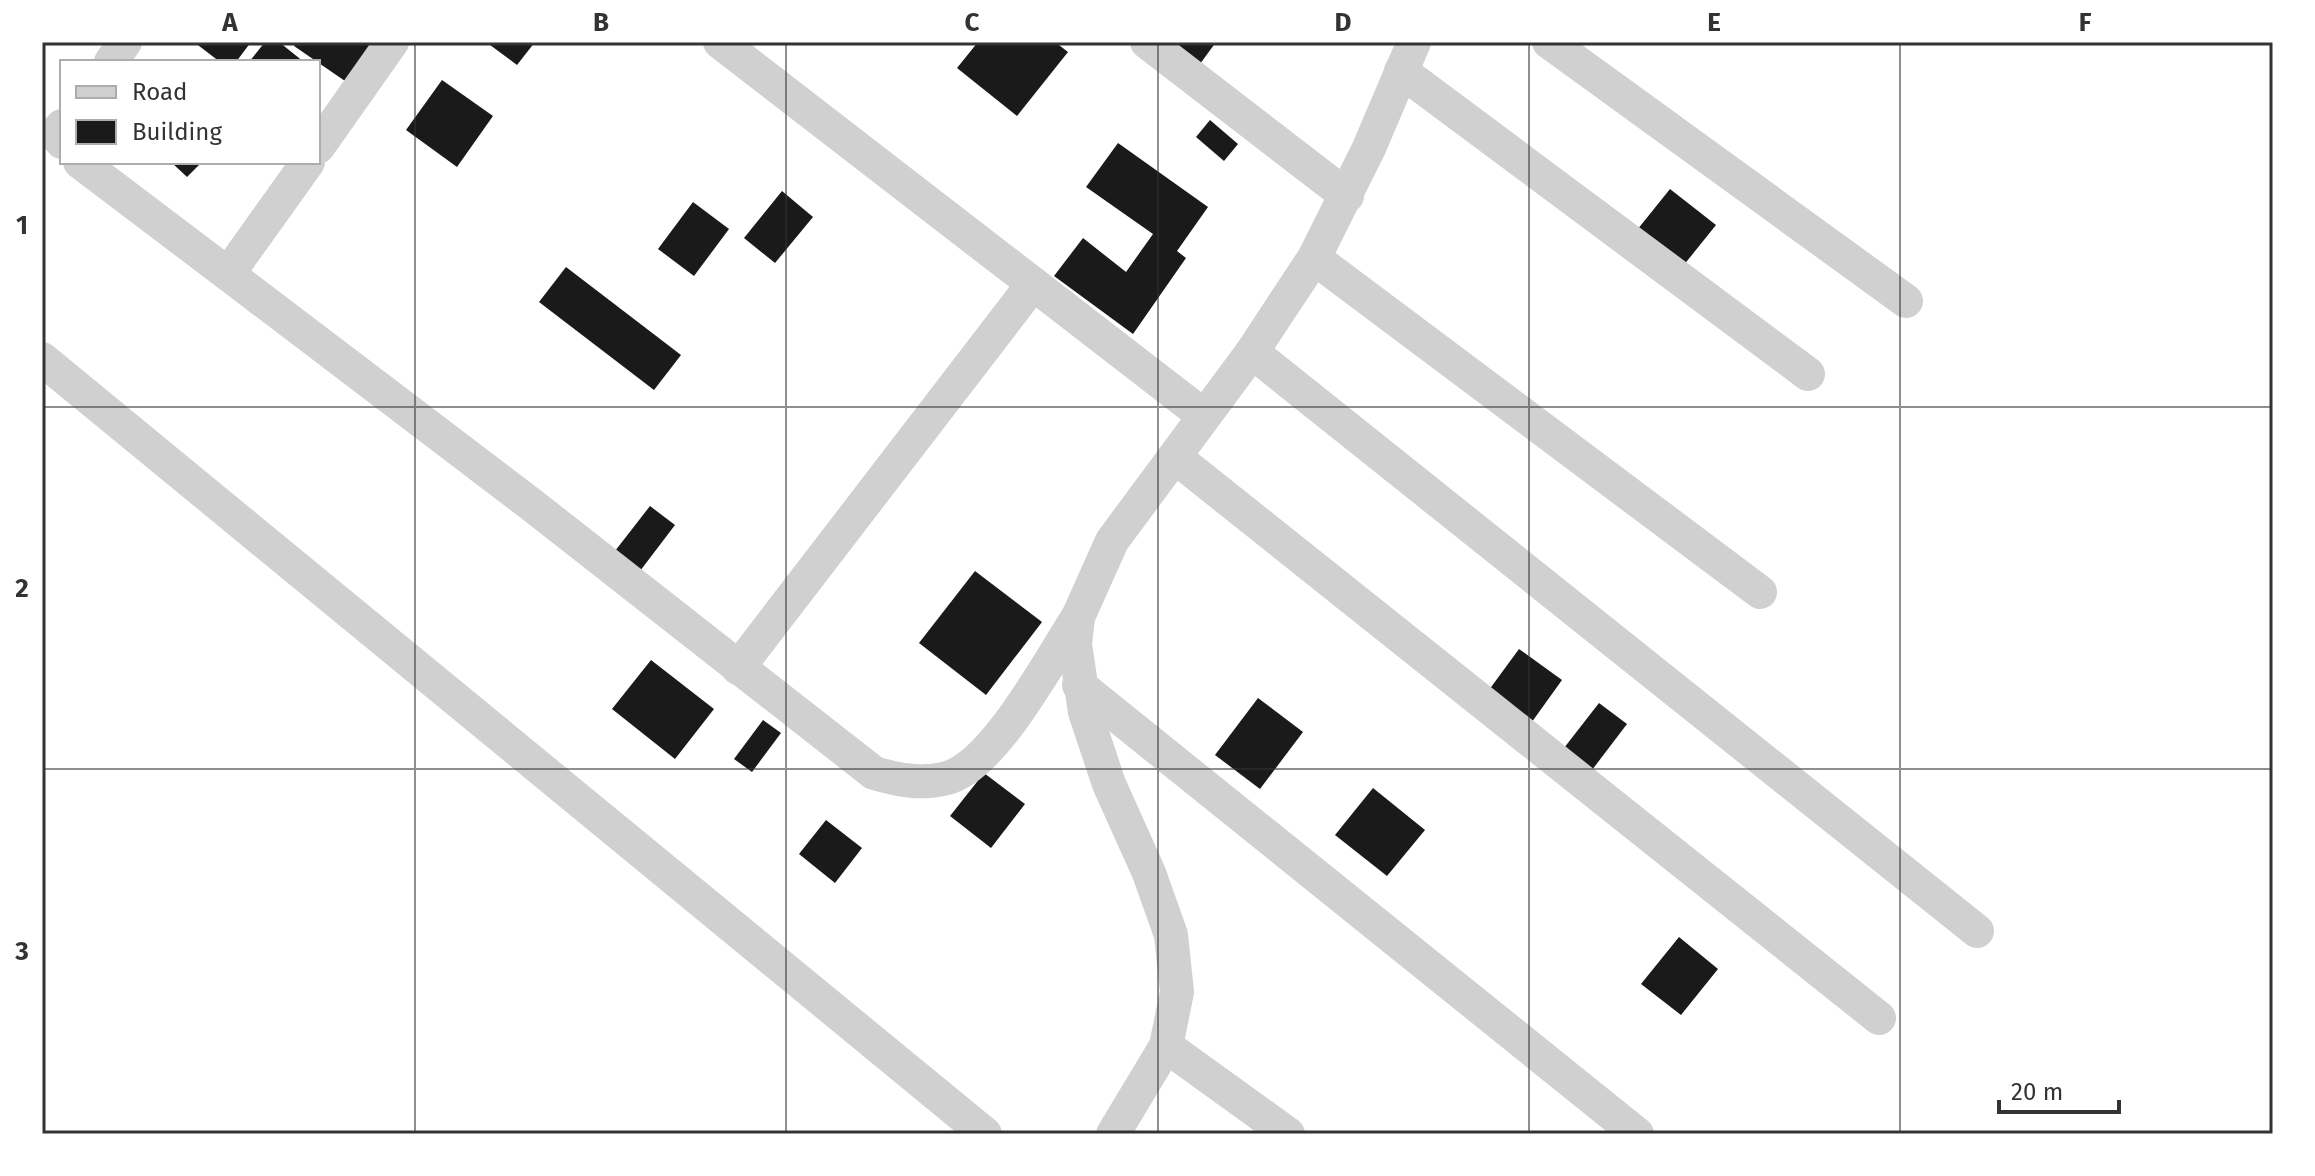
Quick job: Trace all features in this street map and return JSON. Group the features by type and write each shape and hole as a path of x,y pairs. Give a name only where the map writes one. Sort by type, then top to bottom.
{"street":[{"path":"112,60 125,42"},
{"path":"320,144 392,42"},
{"path":"720,42 1203,415"},
{"path":"1147,42 1347,196"},
{"path":"1549,42 1906,301"},
{"path":"83,164 528,502 874,773 932,781 950,778 966,769 994,745 1078,617 1112,541 1252,352 1314,258 1347,196 1408,56 1808,374"},
{"path":"228,274 307,164"},
{"path":"1314,258 1760,592"},
{"path":"738,668 1033,284"},
{"path":"1252,352 1977,931"},
{"path":"42,359 985,1134"},
{"path":"1175,457 1879,1018"},
{"path":"1078,617 1075,644 1079,685 1097,752 1149,873 1171,935 1177,992 1166,1046 1113,1134"},
{"path":"1079,685 1637,1134"},
{"path":"1166,1046 1288,1134"}],"building":[{"path":"194,42 251,42 238,60 217,60"},
{"path":"265,42 279,42 302,60 251,60"},
{"path":"297,42 372,42 345,81 320,64 320,60 314,60 294,46"},
{"path":"486,42 535,42 517,65"},
{"path":"978,42 1055,42 1068,52 1017,116 957,68"},
{"path":"1170,42 1216,42 1200,64"},
{"path":"442,80 493,116 457,167 406,130"},
{"path":"1210,120 1238,144 1224,161 1196,137"},
{"path":"1118,143 1208,207 1177,251 1186,258 1133,334 1054,276 1083,238 1126,272 1153,234 1086,187"},
{"path":"173,164 200,164 187,177"},
{"path":"1670,189 1716,225 1679,271 1633,235"},
{"path":"782,191 813,217 775,263 744,238"},
{"path":"693,202 729,229 694,276 658,249"},
{"path":"566,267 681,355 654,390 539,302"},
{"path":"650,506 675,525 640,571 615,551"},
{"path":"975,571 1042,622 986,695 919,643"},
{"path":"1519,649 1562,680 1529,726 1486,694"},
{"path":"651,660 714,709 675,759 612,709"},
{"path":"1258,698 1303,732 1260,789 1215,755"},
{"path":"1599,703 1627,724 1592,770 1564,748"},
{"path":"763,720 781,733 752,772 734,759"},
{"path":"984,773 1025,804 991,848 950,816"},
{"path":"1373,788 1425,830 1387,876 1335,835"},
{"path":"826,820 862,848 835,883 799,854"},
{"path":"1679,937 1718,969 1681,1015 1641,984"}]}
